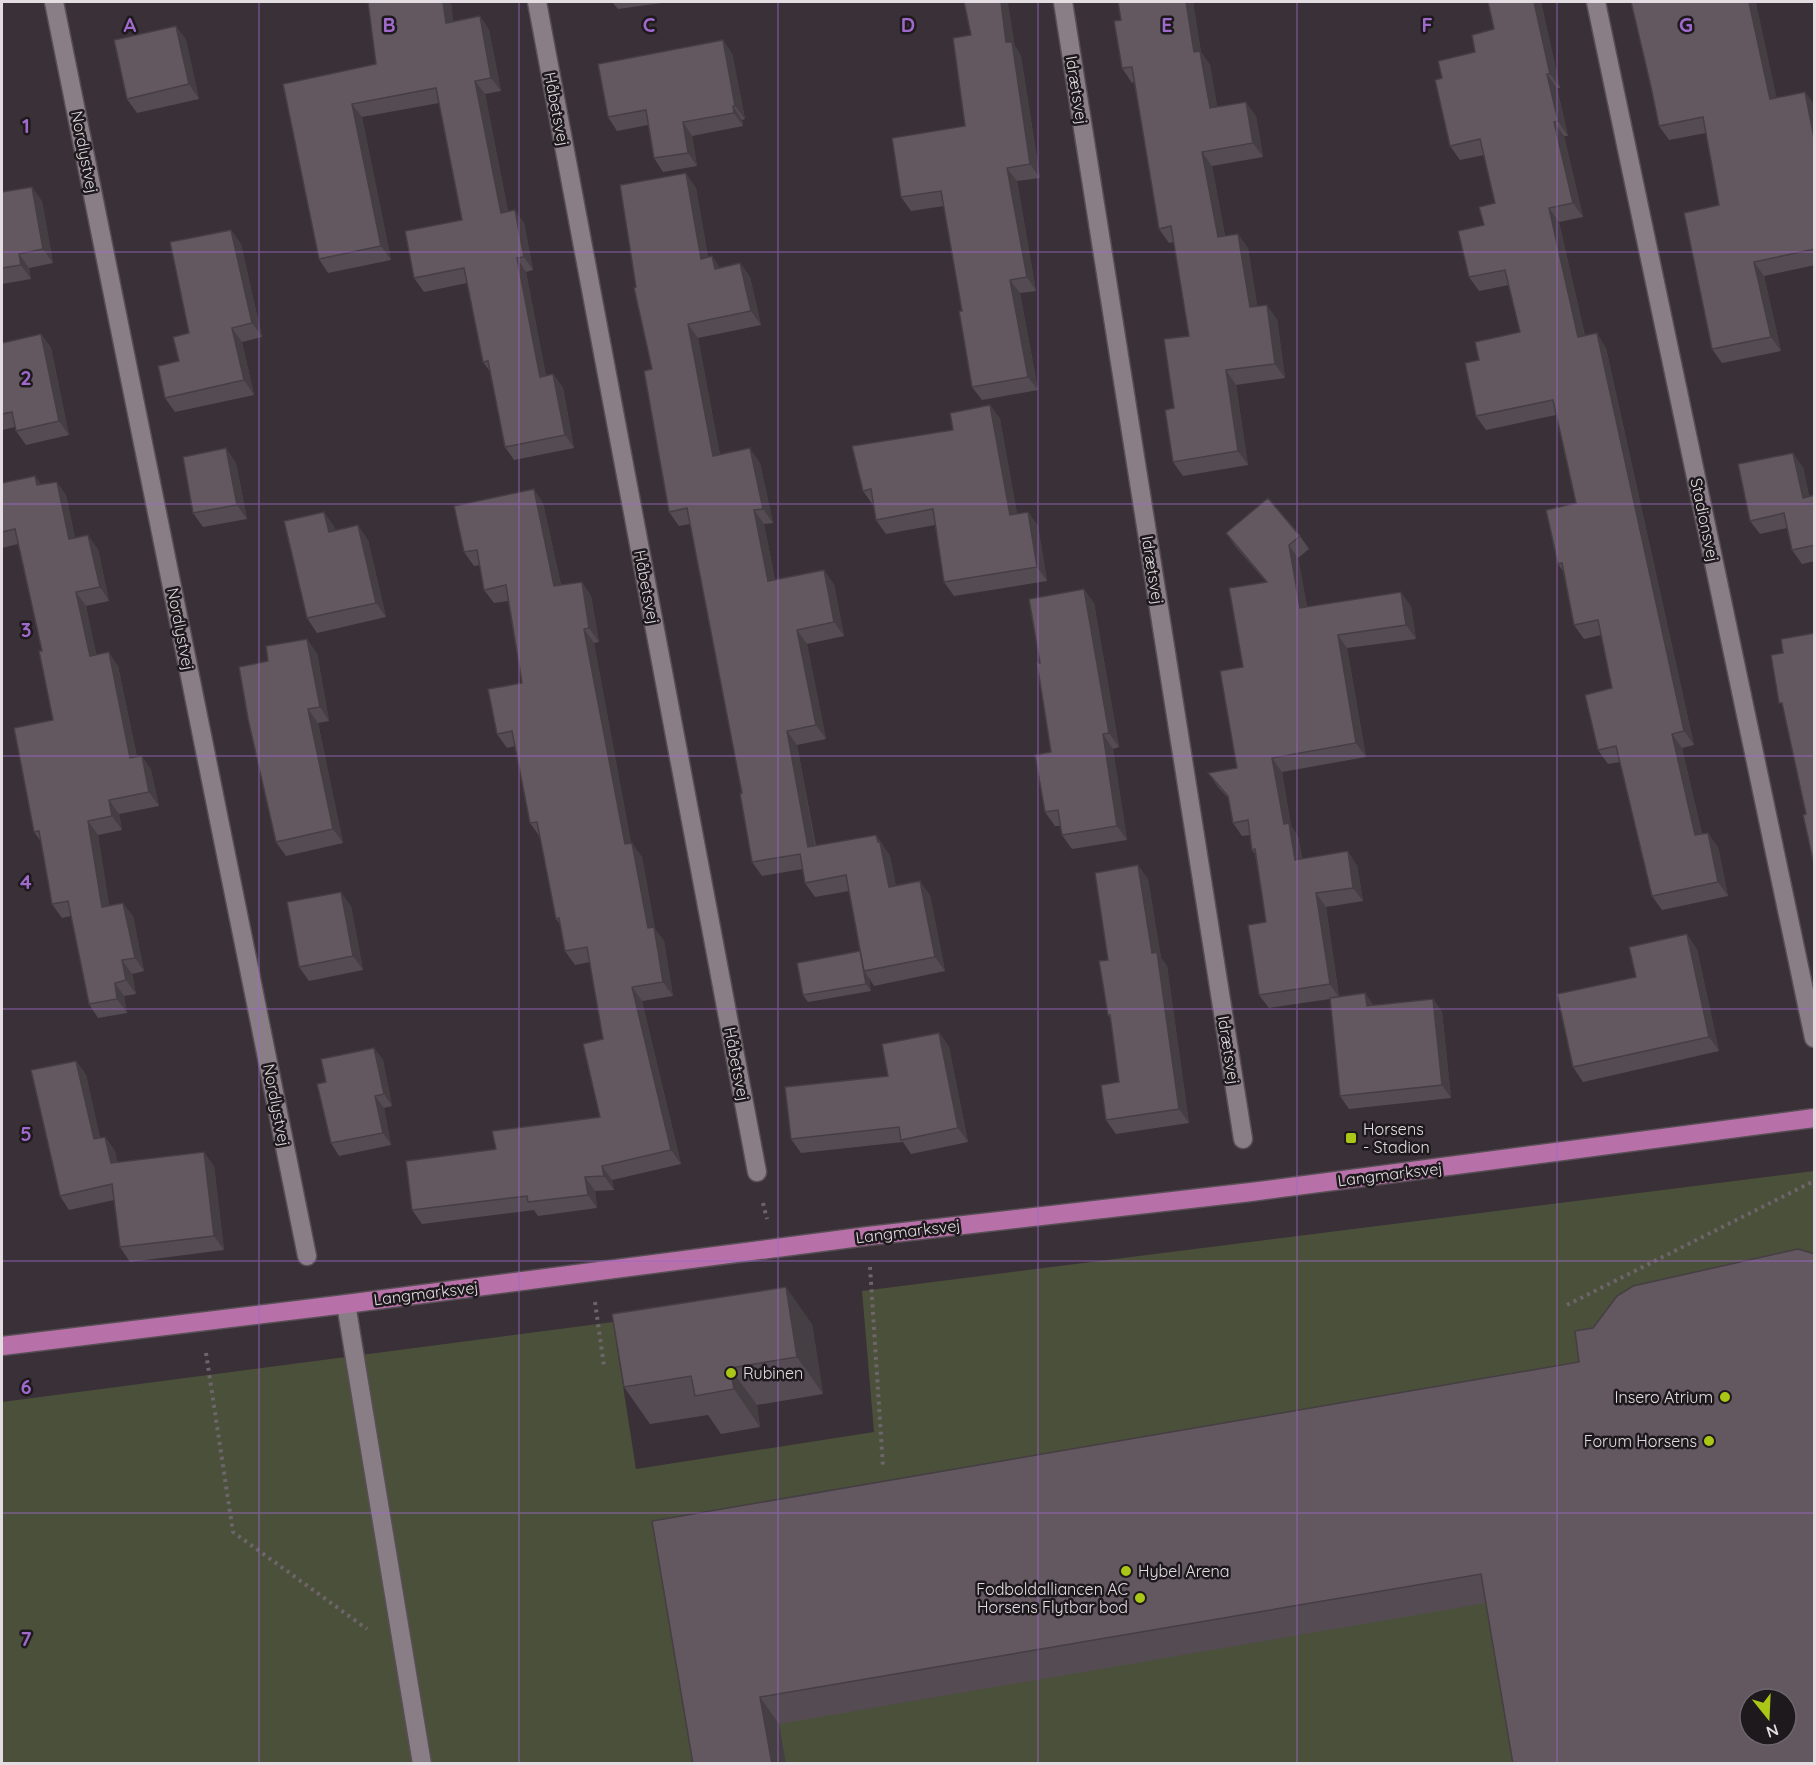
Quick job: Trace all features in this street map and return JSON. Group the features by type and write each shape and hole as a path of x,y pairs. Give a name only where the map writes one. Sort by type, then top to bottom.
{"main road":[{"name":"Langmarksvej","path":"2,1346 868,1236 1251,1192 1815,1118"}],"street":[{"name":"Nordlystvej","path":"54,2 307,1256"},
{"name":"Håbetsvej","path":"537,2 757,1172"},
{"name":"Idrætsvej","path":"1063,2 1243,1139"},
{"name":"Stadionsvej","path":"1596,2 1815,1038"},
{"path":"346,1304 422,1764"}],"path":[{"path":"757,1172 773,1249"},
{"path":"1567,1305 1815,1181"},
{"path":"868,1236 883,1467"},
{"path":"591,1272 604,1366"},
{"path":"202,1322 233,1532 404,1656"}],"green space":[{"path":"1814,1171 1814,1763 2,1763 2,1402 613,1322 636,1469 874,1432 862,1291"}],"building":[{"path":"368,2 443,2 446,23 480,16 491,78 475,81 501,213 515,210 524,257 517,258 540,377 553,374 565,435 505,447 488,361 483,362 464,268 414,278 405,231 462,220 436,88 352,104 381,246 319,259 283,84 376,64"},
{"path":"964,2 1001,2 1006,42 1012,42 1030,164 1007,168 1027,277 1010,280 1028,377 972,387 959,311 962,311 941,191 901,197 892,138 965,126 953,38 971,35"},
{"path":"1118,2 1186,2 1194,52 1200,51 1210,108 1246,102 1253,143 1202,152 1218,237 1238,234 1250,307 1267,305 1275,364 1226,370 1238,451 1173,462 1165,410 1174,408 1164,339 1189,336 1171,226 1159,229 1132,67 1122,68 1114,21 1121,20"},
{"path":"1488,2 1534,2 1558,121 1554,122 1573,203 1549,208 1578,337 1597,333 1684,731 1672,734 1695,835 1708,833 1718,882 1652,896 1616,746 1598,750 1585,695 1612,688 1598,620 1574,625 1562,563 1558,564 1546,510 1576,503 1553,400 1476,416 1465,363 1479,360 1475,342 1520,332 1505,270 1469,277 1458,231 1484,225 1479,207 1495,203 1480,139 1450,146 1435,80 1442,78 1438,61 1475,52 1472,35 1494,29"},
{"path":"1631,2 1749,2 1770,99 1805,92 1815,143 1815,249 1754,262 1771,337 1712,349 1684,213 1719,205 1703,117 1659,126"},
{"path":"176,26 189,84 127,99 114,40"},
{"path":"723,40 735,106 733,106 734,113 683,122 688,153 654,158 646,110 608,117 598,64"},
{"path":"686,173 701,259 712,256 715,269 740,263 751,311 688,324 713,456 750,448 763,509 754,510 768,581 824,570 834,622 797,630 816,725 787,731 808,847 876,835 880,842 889,887 920,881 935,957 864,971 846,875 805,883 800,854 752,862 740,794 742,793 687,508 669,512 644,371 652,369 634,288 636,287 620,185"},
{"path":"32,187 43,249 19,254 21,265 2,268 2,192"},
{"path":"231,230 252,323 232,328 244,380 165,398 158,366 179,361 173,337 189,333 170,242"},
{"path":"41,334 59,421 16,431 12,412 2,414 2,343"},
{"path":"990,405 1010,515 1028,512 1037,567 944,582 933,509 876,520 871,489 863,491 852,446 953,430 950,413"},
{"path":"226,448 237,505 193,513 183,457"},
{"path":"1793,453 1803,498 1815,495 1815,545 1792,550 1784,513 1750,521 1738,464"},
{"path":"35,476 37,485 57,482 69,539 88,535 100,587 76,592 90,656 109,652 130,758 142,756 149,792 109,800 112,816 88,821 102,907 123,903 135,958 122,960 126,980 115,983 117,999 89,1004 68,901 52,904 39,831 34,832 14,728 53,720 39,651 42,651 15,529 2,532 2,483"},
{"path":"534,489 554,586 582,582 589,628 584,629 625,844 632,843 648,928 654,927 663,982 632,987 671,1150 602,1166 604,1176 585,1177 588,1195 528,1202 527,1196 412,1210 406,1161 496,1149 492,1131 600,1117 583,1044 603,1039 587,947 565,951 559,918 556,919 537,822 530,823 512,731 497,734 488,689 522,683 506,585 484,590 477,550 464,552 454,506"},
{"path":"1268,498 1300,536 1289,545 1300,608 1401,592 1406,625 1338,635 1356,743 1272,758 1284,824 1289,823 1295,860 1348,851 1353,888 1316,893 1330,984 1259,995 1248,925 1266,922 1255,849 1252,850 1248,820 1233,823 1228,796 1208,773 1237,768 1220,671 1243,667 1229,588 1267,582 1226,533"},
{"path":"324,512 329,532 358,525 376,603 307,618 284,521"},
{"path":"1084,589 1109,733 1103,734 1117,826 1062,835 1058,810 1045,812 1035,755 1051,752 1029,599"},
{"path":"1815,633 1815,869 1803,815 1806,814 1782,703 1779,703 1771,655 1783,653 1781,639"},
{"path":"307,639 320,707 308,709 333,829 276,842 248,719 239,667 268,661 266,646"},
{"path":"1138,865 1152,953 1157,952 1179,1109 1106,1120 1101,1085 1119,1082 1110,1015 1108,1015 1099,961 1108,960 1095,873"},
{"path":"341,892 353,956 299,967 287,902"},
{"path":"1687,934 1709,1037 1573,1067 1557,994 1636,977 1629,947"},
{"path":"860,951 866,984 803,995 797,963"},
{"path":"1365,993 1367,1006 1433,999 1442,1085 1340,1096 1330,998"},
{"path":"939,1033 958,1128 901,1140 899,1127 791,1139 785,1087 888,1076 882,1044"},
{"path":"374,1048 384,1094 375,1096 383,1133 331,1143 317,1084 326,1082 321,1059"},
{"path":"76,1061 94,1139 105,1137 111,1163 204,1152 214,1236 120,1247 112,1184 60,1196 31,1070"},
{"path":"1798,1249 1815,1254 1815,1764 1513,1764 1481,1574 760,1697 772,1764 693,1764 652,1521 1579,1362 1575,1331 1593,1328 1617,1296 1633,1286"},
{"path":"786,1287 797,1357 730,1368 734,1389 695,1396 691,1376 624,1387 612,1314"}],"place":[{"name":"Horsens - Stadion","path":"1351,1138"},
{"name":"Rubinen","path":"731,1373"},
{"name":"Insero Atrium","path":"1725,1397"},
{"name":"Forum Horsens","path":"1709,1441"},
{"name":"Hybel Arena","path":"1126,1571"},
{"name":"Fodboldalliancen AC Horsens Flytbar bod","path":"1140,1598"}]}
